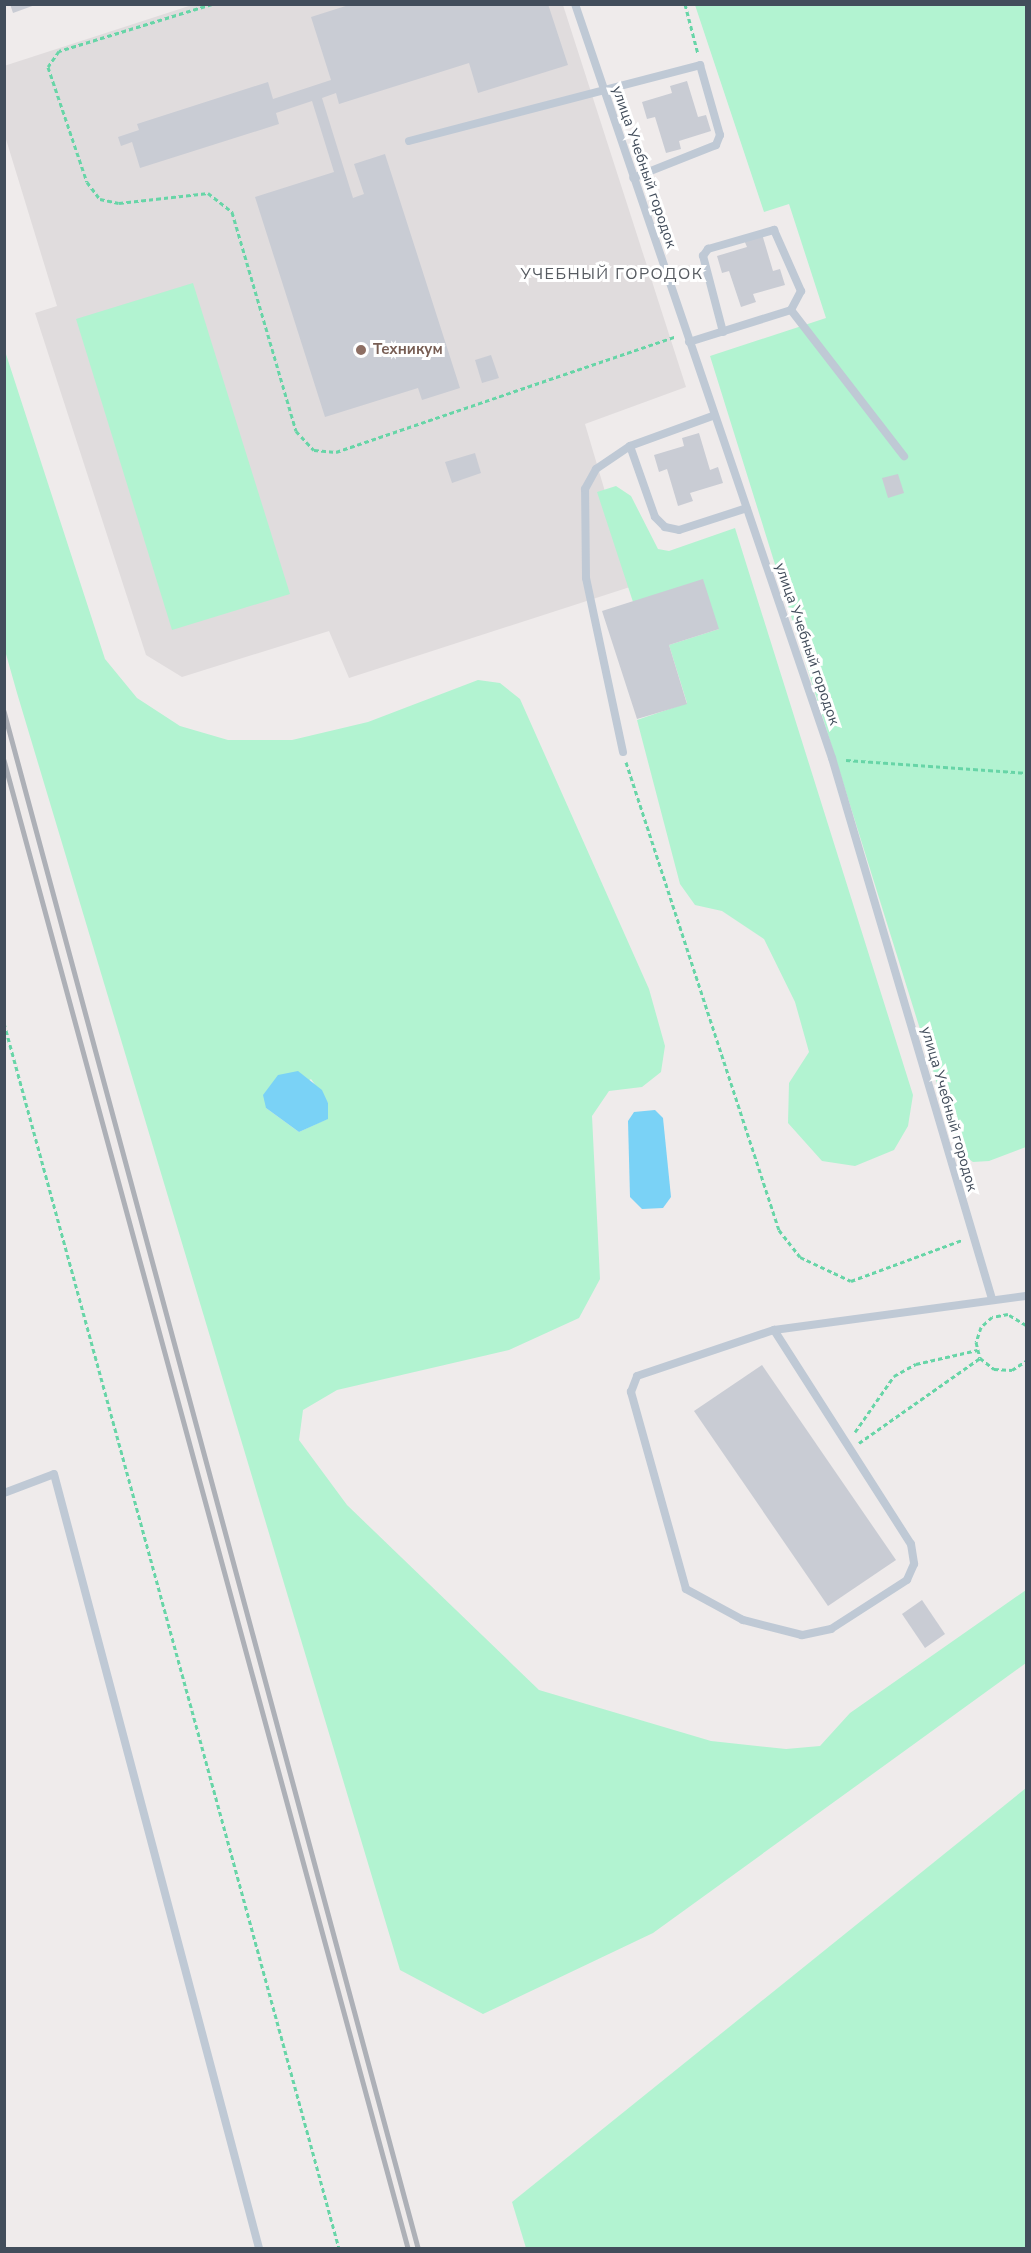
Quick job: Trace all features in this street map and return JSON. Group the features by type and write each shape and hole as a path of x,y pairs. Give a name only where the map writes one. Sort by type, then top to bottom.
{"lane":[{"name":"улица Учебный городок","path":"575,4 832,758 992,1299"},
{"path":"410,141 605,94 700,65 720,135 716,145 633,178"},
{"path":"689,342 723,332 791,310 801,291 781,236 764,229 708,249 703,256 723,332"},
{"path":"791,310 904,456"},
{"path":"623,752 586,578 583,512 585,489 596,469 630,446 716,415"},
{"path":"630,446 655,517 665,527 679,530 747,507"},
{"path":"774,1330 911,1544 914,1564 907,1580 831,1629 801,1635 743,1620 686,1589 632,1392 637,1376 774,1330 1026,1296"},
{"path":"4,1493 54,1474 259,2248"}],"path":[{"path":"212,4 58,51 48,67 87,182 100,199 118,202 208,193 232,212 296,431 314,450 336,452 686,332"},
{"path":"685,4 700,65"},
{"path":"623,752 779,1230 800,1257 851,1281 972,1237"},
{"path":"832,758 1026,773"},
{"path":"4,1023 339,2248"},
{"path":"1026,1325 1008,1314 992,1317 981,1327 977,1350 980,1358 1003,1371 1026,1361"},
{"path":"850,1449 865,1412 894,1376 916,1364 977,1350"},
{"path":"850,1449 980,1358"}],"shaded area":[{"name":"Техникум","path":"192,5 563,5 686,387 585,424 633,586 349,678 329,631 182,677 146,655 35,313 57,306 5,136 4,66"}],"green space":[{"path":"695,5 1026,5 1026,1147 989,1161 973,1162 958,1151 710,356 826,318 789,204 764,212"},
{"path":"193,283 290,594 172,630 76,319"},
{"path":"4,348 105,659 137,698 180,726 228,740 292,740 368,722 478,680 500,683 520,699 649,989 665,1046 661,1072 642,1087 609,1091 592,1116 600,1279 579,1318 509,1350 337,1390 303,1410 299,1440 347,1505 539,1690 711,1741 786,1749 820,1746 850,1713 1026,1590 1026,1663 653,1933 483,2014 400,1970 4,647","holes":["311,1079 328,1103 327,1119 299,1132 266,1108"]},
{"path":"616,486 631,496 658,549 669,551 735,528 913,1095 908,1126 894,1150 855,1166 822,1161 788,1123 789,1083 809,1052 795,1002 764,939 722,911 695,905 680,884 637,720 687,703 669,645 719,629 633,602 597,492"},
{"path":"1026,1788 1026,2248 526,2248 512,2202"}],"water":[{"path":"298,1071 322,1090 328,1103 328,1119 299,1132 266,1108 263,1095 278,1075"},
{"path":"655,1110 663,1118 671,1197 663,1208 642,1209 630,1197 628,1121 634,1112"}],"building":[{"path":"10,4 35,4 35,5 13,13"},
{"path":"352,4 548,4 568,65 478,93 469,63 339,104 336,93 322,98 353,198 364,194 354,164 385,154 460,388 422,400 418,388 325,417 255,197 334,172 312,101 276,113 279,124 140,168 132,142 121,146 118,137 139,130 137,124 268,82 273,99 331,80 311,17"},
{"path":"687,81 698,117 706,115 711,131 679,141 681,149 666,153 655,117 647,119 642,102 672,93 670,86"},
{"path":"762,234 773,271 780,269 785,285 753,294 756,302 741,307 729,271 722,273 717,256 747,247 744,240"},
{"path":"491,355 499,378 482,383 475,360"},
{"path":"699,433 710,470 718,467 723,483 690,493 693,501 678,506 667,469 659,472 654,455 684,446 682,438"},
{"path":"475,453 481,473 452,483 445,462"},
{"path":"898,474 904,493 888,498 882,478"},
{"path":"703,579 719,629 669,645 687,704 637,719 602,611"},
{"path":"762,1365 896,1560 828,1606 694,1411"},
{"path":"922,1600 945,1634 925,1648 902,1614"}],"railway":[{"path":"4,711 418,2248"},
{"path":"4,760 408,2248"}],"place":[{"name":"Техникум","path":"361,350"}],"district":[{"name":"УЧЕБНЫЙ ГОРОДОК","path":"612,274"}]}
